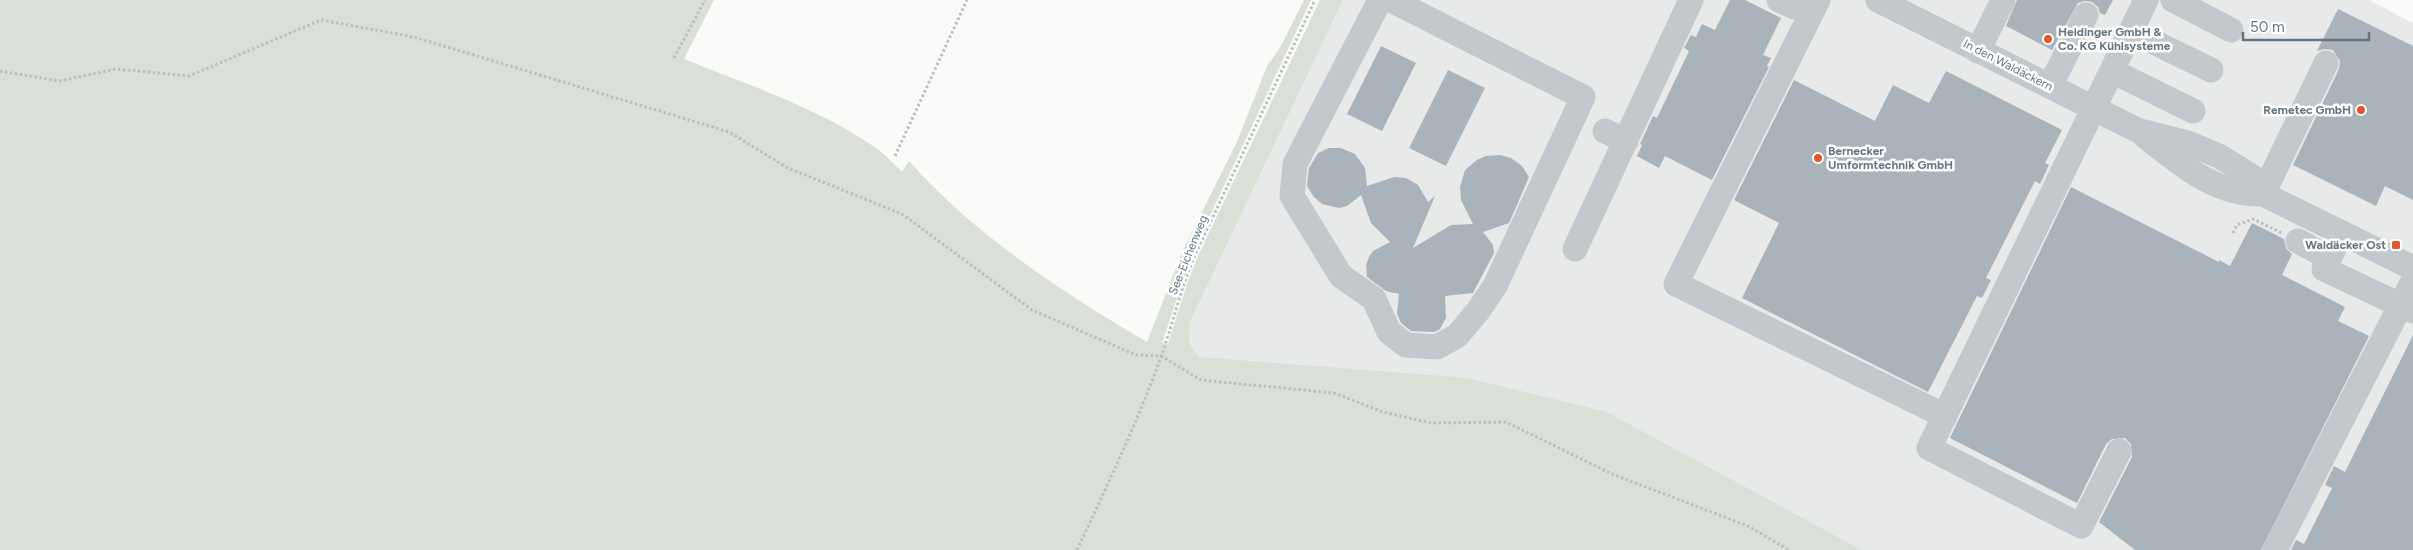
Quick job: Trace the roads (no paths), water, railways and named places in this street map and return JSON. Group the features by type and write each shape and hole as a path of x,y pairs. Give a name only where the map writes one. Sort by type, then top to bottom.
{"street":[{"path":"1380,0 1294,164 1292,196 1341,276 1374,299 1389,332 1406,345 1437,348 1457,336 1495,286 1583,97 1391,0"},
{"path":"1576,249 1615,136 1692,0"},
{"name":"In den Waldäckern","path":"1878,0 2137,130 2188,143 2219,156 2256,180 2263,194 2413,268"},
{"path":"1978,51 2003,0"},
{"path":"2119,451 2081,526 1929,448 2146,0"},
{"path":"2173,0 2231,30"},
{"path":"1797,2 1676,284 1945,416"},
{"path":"2050,86 2086,15"},
{"path":"2130,31 2211,70"},
{"path":"2263,194 2326,63"},
{"path":"2112,71 2193,111"},
{"path":"2342,233 2324,269 2407,308"},
{"path":"2298,241 2329,258"},
{"path":"2275,550 2309,500 2362,400 2407,308 2413,281"}],"place":[{"name":"Heidinger GmbH & Co. KG Kühlsysteme","path":"2048,39"},
{"name":"Remetec GmbH","path":"2361,110"},
{"name":"Bernecker Umformtechnik GmbH","path":"1818,158"},
{"name":"Waldäcker Ost","path":"2396,245"}]}
